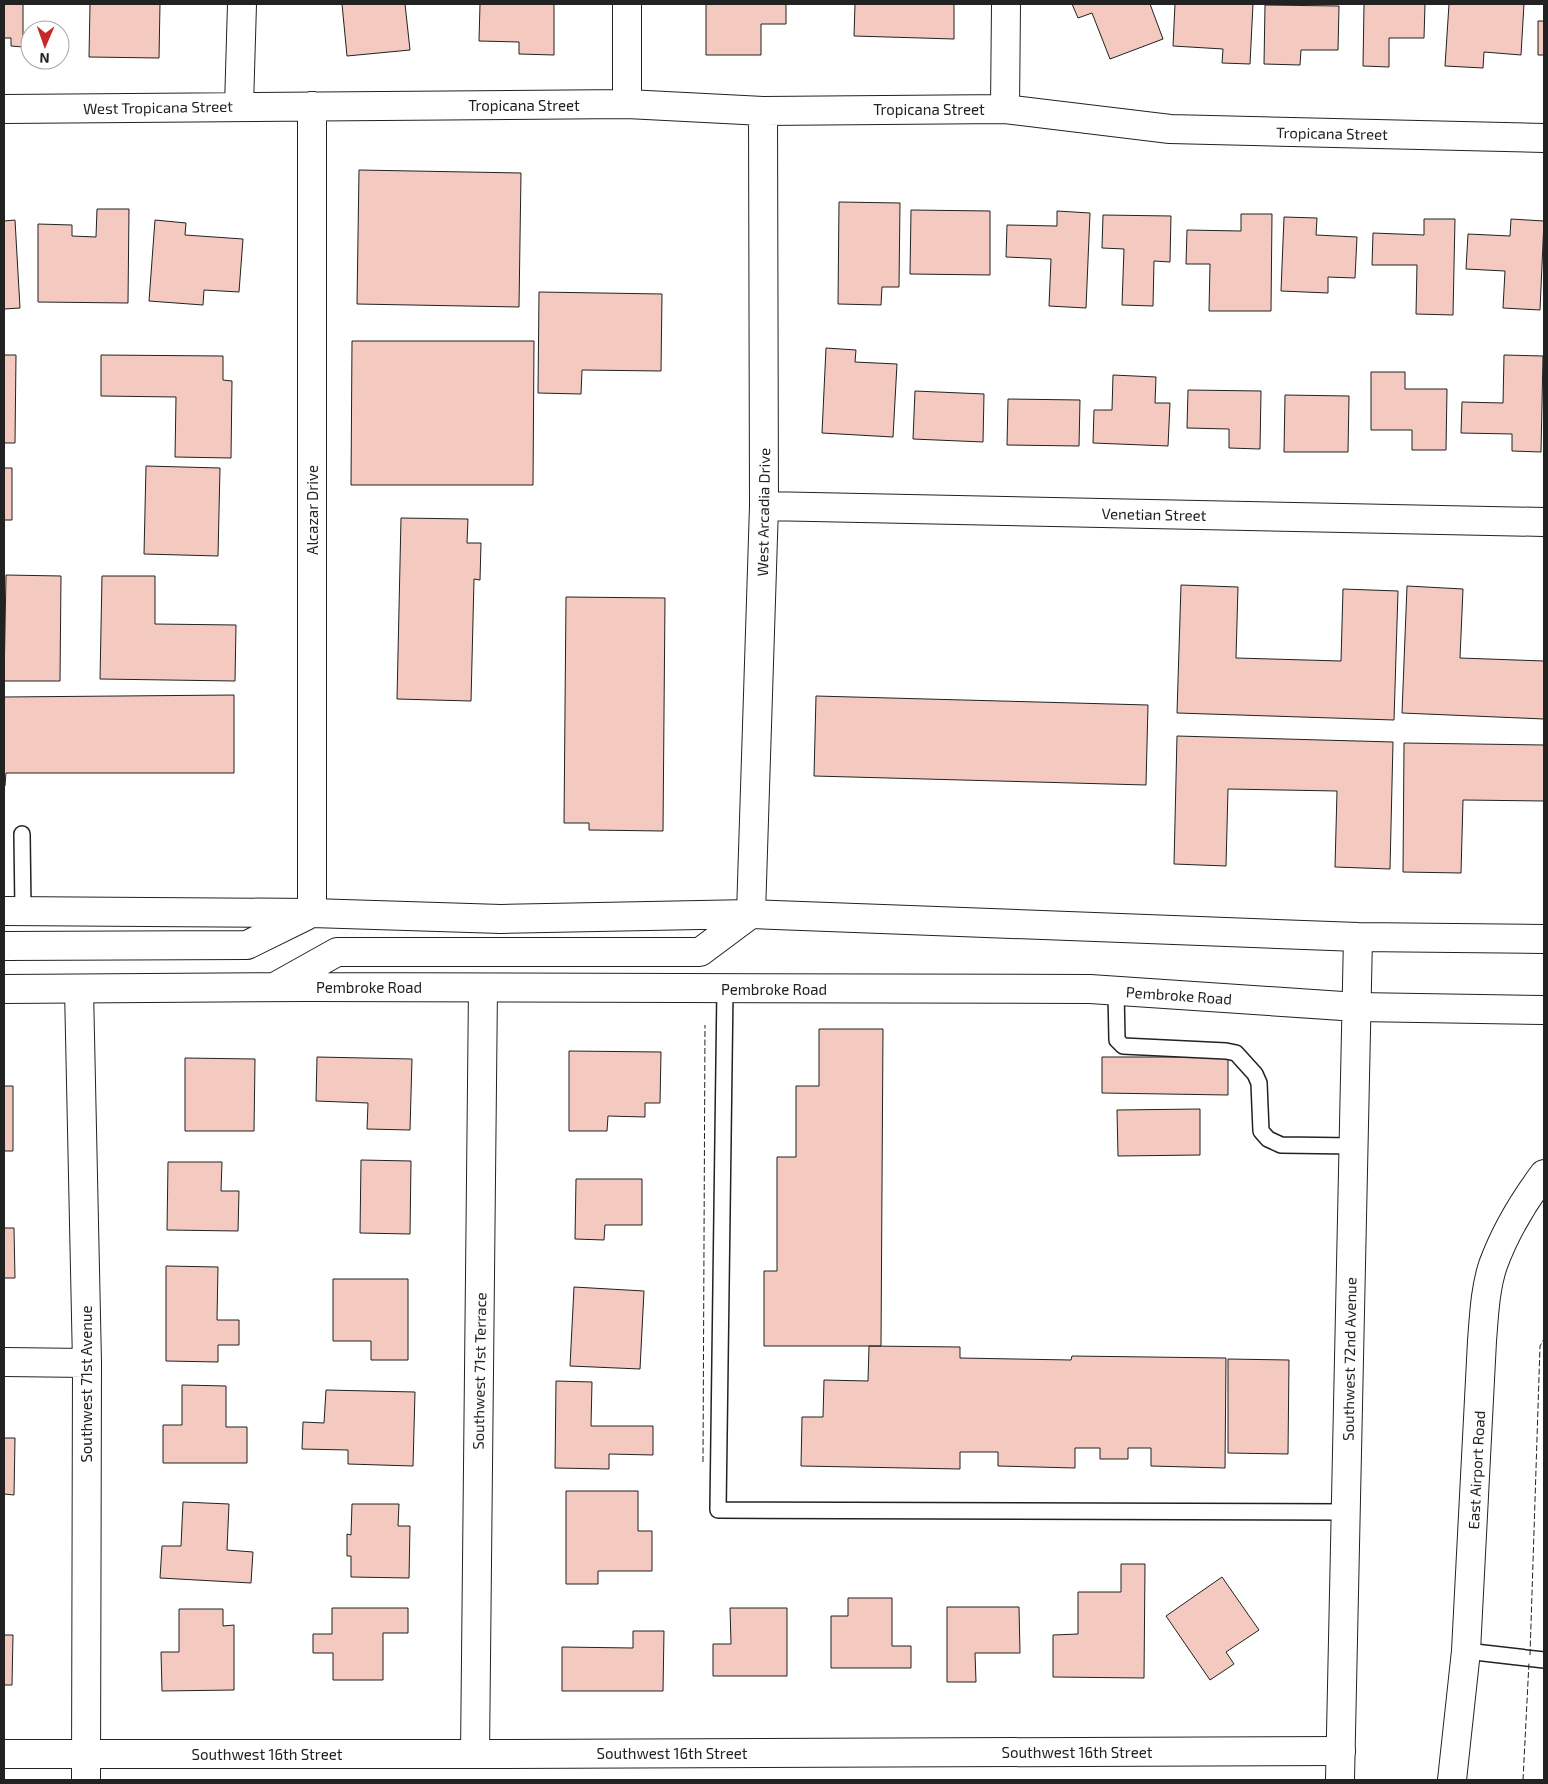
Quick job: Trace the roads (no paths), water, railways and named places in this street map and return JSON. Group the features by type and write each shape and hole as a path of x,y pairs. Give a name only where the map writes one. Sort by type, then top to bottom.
{"street":[{"path":"239,106 242,4"},
{"path":"627,4 627,104"},
{"path":"1005,109 1006,4"},
{"name":"Tropicana Street","path":"312,106 627,104 763,111 1005,109 1170,129 1544,138"},
{"name":"West Tropicana Street","path":"4,109 312,106"},
{"name":"Alcazar Drive","path":"312,106 312,913"},
{"name":"West Arcadia Drive","path":"751,914 764,506 763,111"},
{"name":"Venetian Street","path":"764,506 1544,522"},
{"path":"14,911 312,913 501,919 751,914 1358,937 1544,939"},
{"path":"4,946 247,945 312,913"},
{"path":"275,987 337,952 700,952 751,914"},
{"name":"Southwest 72nd Avenue","path":"1340,1780 1358,937"},
{"name":"Pembroke Road","path":"4,989 275,987 1116,990 1356,1007 1544,1010"},
{"name":"Southwest 71st Terrace","path":"475,1754 483,988"},
{"name":"Southwest 71st Avenue","path":"79,989 87,1363 86,1780"},
{"name":"East Airport Road","path":"1452,1780 1466,1651 1482,1341 1486,1302 1493,1266 1508,1231 1526,1198 1544,1174"},
{"path":"4,1362 87,1363"},
{"name":"Southwest 16th Street","path":"4,1754 1341,1751"}],"lane":[{"path":"14,911 22,834"},
{"path":"724,988 718,1510 1345,1512"},
{"path":"1116,990 1117,1040 1123,1046 1236,1053 1256,1074 1259,1083 1261,1131 1268,1139 1280,1145 1354,1146"},
{"path":"1466,1651 1544,1660"}]}
